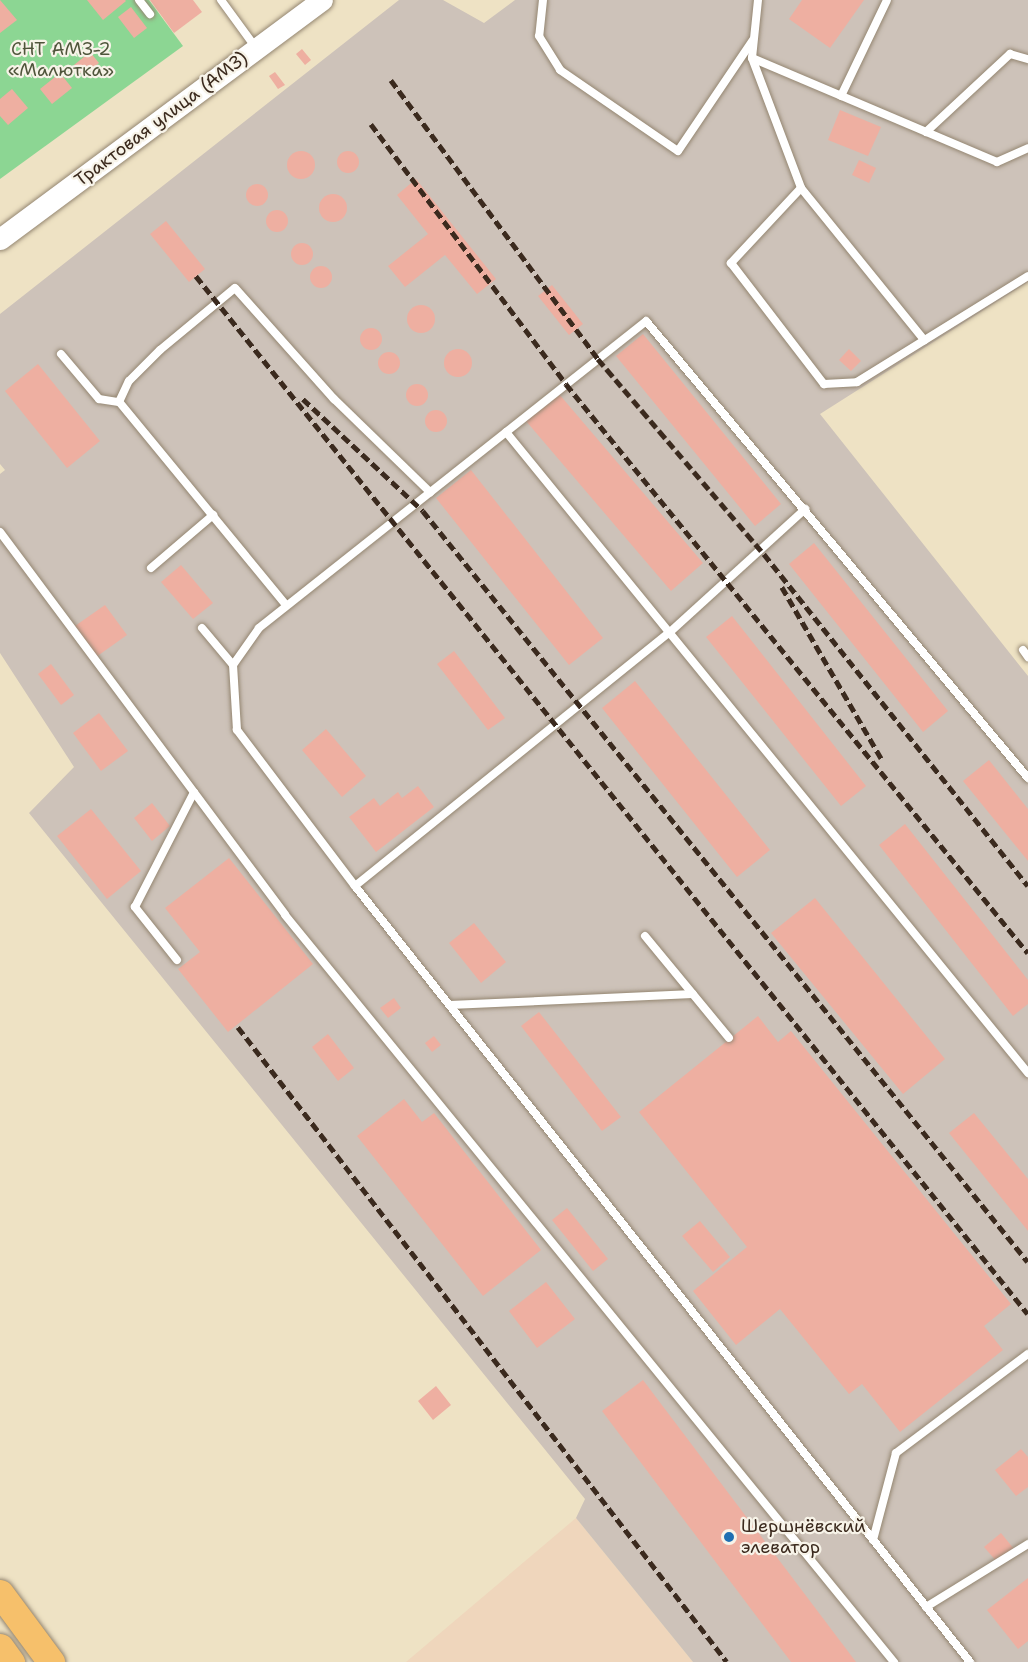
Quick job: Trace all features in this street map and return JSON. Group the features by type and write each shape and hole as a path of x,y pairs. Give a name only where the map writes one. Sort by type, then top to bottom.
{"main road":[{"path":"0,1593 51,1662"},
{"path":"0,1647 11,1662"}],"street":[{"name":"Трактовая улица (АМЗ)","path":"0,239 315,2"}],"lane":[{"path":"139,0 150,14"},
{"path":"221,0 256,48"},
{"path":"543,0 539,36 560,70 678,151 753,39"},
{"path":"758,0 752,58 801,188 924,340"},
{"path":"841,96 887,0"},
{"path":"926,132 1010,54 1028,59"},
{"path":"752,58 997,162 1028,148"},
{"path":"801,188 731,263 824,384 857,382 1028,276"},
{"path":"118,402 129,381 160,350 235,288 334,399 430,492"},
{"path":"233,665 259,628 286,605 646,321 1028,778"},
{"path":"62,354 99,399 118,402 286,605"},
{"path":"506,432 1028,1073"},
{"path":"355,886 670,632 805,509"},
{"path":"152,568 213,515"},
{"path":"0,532 285,915 894,1662"},
{"path":"202,628 233,665 237,730 355,886 970,1662"},
{"path":"177,960 135,907 194,792"},
{"path":"645,936 729,1038"},
{"path":"450,1005 693,994"},
{"path":"873,1539 896,1453 1028,1354"},
{"path":"926,1607 1028,1545"}],"shaded area":[{"path":"399,0 443,0 484,23 515,0 1028,0 1028,282 820,414 1028,676 1028,1662 693,1662 576,1518 585,1499 29,813 74,767 0,653 0,474 5,470 0,464 0,314"},
{"path":"576,1518 693,1662 406,1662"}],"green space":[{"name":"СНТ АМЗ-2 «Малютка»","path":"0,0 149,0 183,46 0,179"}],"building":[{"path":"0,0 17,20 0,33"},
{"path":"87,0 125,0 126,1 103,20"},
{"path":"150,0 193,0 202,12 174,33"},
{"path":"802,0 864,0 830,48 789,19"},
{"path":"131,7 147,28 134,38 118,17"},
{"path":"302,49 311,60 305,65 296,54"},
{"path":"90,52 99,63 83,76 74,65"},
{"path":"275,72 285,85 278,89 269,76"},
{"path":"60,73 72,88 52,104 40,89"},
{"path":"12,89 28,108 8,125 0,116 0,99"},
{"path":"840,110 881,127 868,156 828,140"},
{"path":"301,151 311,155 315,165 311,175 301,179 291,175 287,165 291,155"},
{"path":"348,151 356,154 359,162 356,170 348,173 340,170 337,162 340,154"},
{"path":"859,160 876,168 869,183 852,175"},
{"path":"416,179 496,279 477,294 445,255 405,287 388,266 428,234 397,195"},
{"path":"257,184 265,187 268,195 265,203 257,206 249,203 246,195 249,187"},
{"path":"333,194 343,198 347,208 343,218 333,222 323,218 319,208 323,198"},
{"path":"277,210 285,213 288,221 285,229 277,232 269,229 266,221 269,213"},
{"path":"166,221 205,269 189,282 150,234"},
{"path":"302,243 310,246 313,254 310,262 302,265 294,262 291,254 294,246"},
{"path":"321,266 329,269 332,277 329,285 321,288 313,285 310,277 313,269"},
{"path":"552,285 583,324 569,335 538,296"},
{"path":"421,305 431,309 435,319 431,329 421,333 411,329 407,319 411,309"},
{"path":"371,328 379,331 382,339 379,347 371,350 363,347 360,339 363,331"},
{"path":"643,334 781,504 755,526 616,356"},
{"path":"458,349 468,353 472,363 468,373 458,377 448,373 444,363 448,353"},
{"path":"849,349 861,361 851,371 839,360"},
{"path":"389,352 397,355 400,363 397,371 389,374 381,371 378,363 381,355"},
{"path":"38,364 100,441 67,468 5,391"},
{"path":"417,384 425,387 428,395 425,403 417,406 409,403 406,395 409,387"},
{"path":"559,394 703,563 671,591 526,421"},
{"path":"436,410 444,413 447,421 444,429 436,432 428,429 425,421 428,413"},
{"path":"471,470 603,638 569,665 436,498"},
{"path":"814,543 948,711 923,732 789,564"},
{"path":"181,565 213,603 193,619 161,582"},
{"path":"105,605 127,635 96,657 75,626"},
{"path":"732,616 866,786 841,806 706,637"},
{"path":"454,651 505,718 488,730 437,664"},
{"path":"51,664 74,695 61,705 38,674"},
{"path":"635,681 770,850 737,877 602,708"},
{"path":"99,713 128,751 101,771 73,733"},
{"path":"326,729 366,776 342,797 302,750"},
{"path":"989,760 1028,809 1028,861 963,781"},
{"path":"418,786 434,807 376,852 349,817 374,798 380,806 398,792 402,798"},
{"path":"152,803 170,826 152,841 134,818"},
{"path":"91,809 141,871 107,899 57,836"},
{"path":"905,824 1028,980 1028,1004 1013,1016 879,845"},
{"path":"229,858 313,964 228,1032 178,969 200,952 165,908"},
{"path":"815,898 945,1059 903,1094 771,933"},
{"path":"474,923 506,962 481,983 449,943"},
{"path":"394,998 401,1008 388,1018 380,1008"},
{"path":"539,1012 621,1117 602,1131 521,1026"},
{"path":"758,1016 778,1042 791,1031 1011,1304 984,1326 1003,1350 900,1432 862,1384 849,1394 780,1309 736,1345 693,1291 747,1247 639,1112"},
{"path":"328,1034 354,1068 338,1081 312,1047"},
{"path":"434,1036 441,1045 432,1052 425,1043"},
{"path":"404,1099 422,1122 434,1113 541,1250 483,1296 357,1136"},
{"path":"974,1113 1028,1179 1028,1231 949,1133"},
{"path":"567,1208 608,1259 593,1271 552,1220"},
{"path":"700,1221 730,1257 713,1272 682,1236"},
{"path":"546,1282 575,1319 537,1348 509,1311"},
{"name":"Шершнёвский элеватор","path":"643,1380 856,1662 791,1662 602,1411"},
{"path":"436,1386 451,1405 433,1420 418,1401"},
{"path":"1021,1449 1028,1457 1028,1487 1016,1496 995,1470"},
{"path":"1001,1533 1014,1549 997,1562 984,1547"},
{"path":"1028,1578 1028,1641 1018,1649 987,1610"}],"railway":[{"path":"391,80 598,359 764,554 1028,886"},
{"path":"371,124 566,384 1028,953"},
{"path":"196,276 1028,1314"},
{"path":"303,399 423,511 1028,1262"},
{"path":"782,587 881,758"},
{"path":"238,1027 727,1662"}],"place":[{"name":"Шершнёвский элеватор","path":"729,1537"}]}
